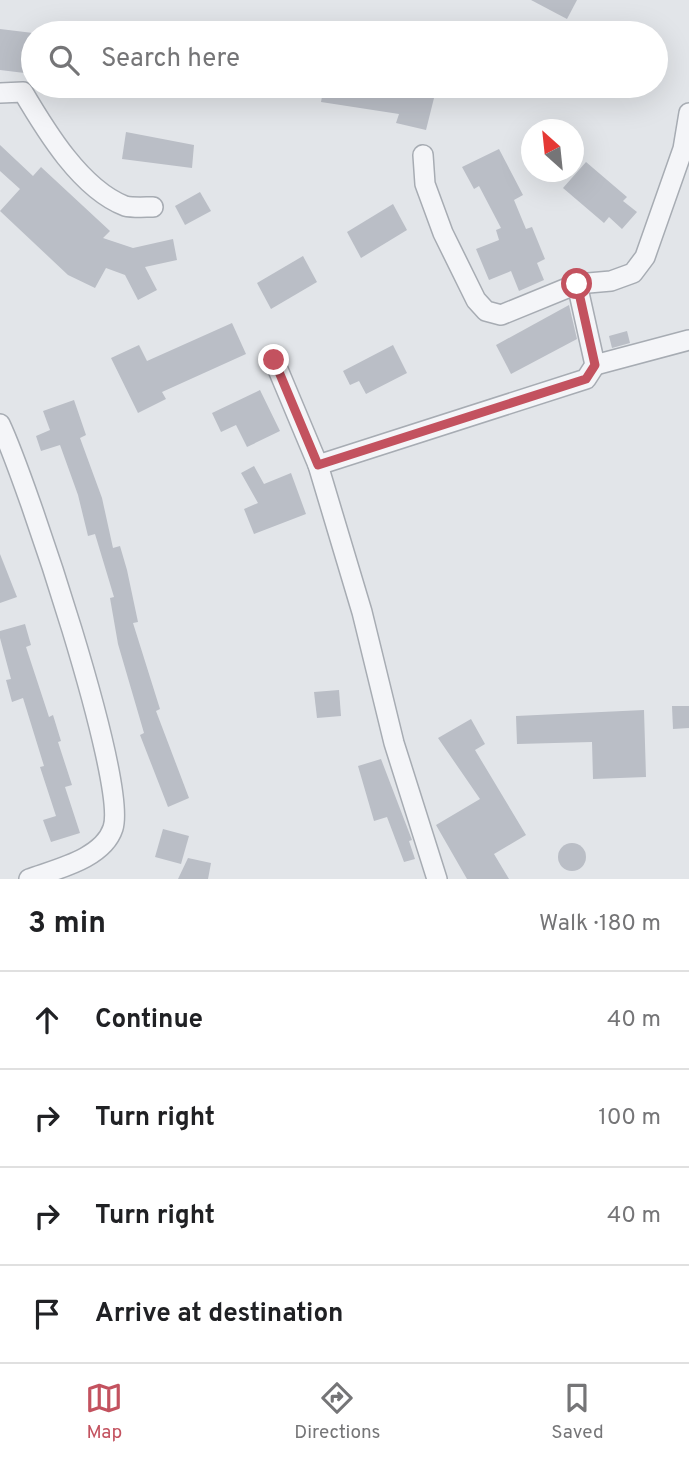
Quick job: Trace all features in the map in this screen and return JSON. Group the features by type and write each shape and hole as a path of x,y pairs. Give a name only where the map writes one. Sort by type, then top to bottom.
{"street":[{"path":"0,93 21,92"},
{"path":"26,98 51,140 88,181 126,206 153,207"},
{"path":"424,155 425,184 443,233 475,300 486,311 501,315 577,284 611,281 633,273 645,257 683,149 689,113"},
{"path":"577,284 595,365"},
{"path":"318,465 586,379 595,365 689,340"},
{"path":"274,360 318,465 362,612 394,743 438,879"},
{"path":"0,424 20,468 98,722 116,807 113,828 106,842 86,857 29,879"}],"building":[{"path":"531,0 577,0 567,19"},
{"path":"0,29 21,32 21,73 0,70"},
{"path":"322,98 434,98 426,130 396,123 399,114 321,102"},
{"path":"126,132 194,145 192,168 122,159"},
{"path":"0,145 33,176 41,167 110,231 103,238 133,248 173,239 177,260 145,267 157,290 138,300 125,275 106,268 95,288 68,275 0,211 20,189 0,171"},
{"path":"499,149 523,195 514,200 526,229 532,227 545,259 537,263 544,280 519,291 511,271 489,280 476,249 499,240 496,230 501,228 479,186 474,189 462,167"},
{"path":"586,162 627,197 623,201 637,212 622,229 609,217 604,223 563,188 568,182 584,182"},
{"path":"200,192 211,211 185,225 175,206"},
{"path":"393,204 407,230 361,258 347,232"},
{"path":"303,256 317,282 271,309 257,283"},
{"path":"569,305 577,339 511,374 496,345"},
{"path":"232,323 246,354 162,392 166,399 138,413 111,358 139,345 147,361"},
{"path":"627,331 630,343 612,348 609,336"},
{"path":"393,345 407,373 366,394 359,381 350,385 343,371"},
{"path":"260,390 280,431 247,447 236,425 221,432 212,413"},
{"path":"74,400 86,435 80,438 102,498 113,548 120,546 127,570 138,622 133,623 160,709 156,711 189,798 168,807 140,735 144,733 118,644 110,598 114,597 95,534 88,536 78,495 60,445 41,451 36,436 50,430 43,411"},
{"path":"254,466 264,484 291,473 306,514 254,534 244,509 258,503 241,473"},
{"path":"0,554 17,597 0,603"},
{"path":"25,624 31,645 26,647 49,717 53,715 61,741 58,742 72,785 65,787 80,833 51,842 43,820 56,816 40,767 44,766 23,698 12,702 6,680 11,679 0,638 0,631"},
{"path":"339,690 341,716 317,718 314,692"},
{"path":"672,706 689,706 689,728 673,729"},
{"path":"644,710 646,777 593,779 592,742 517,744 516,716"},
{"path":"471,719 485,744 475,750 526,835 494,854 509,879 467,879 436,825 480,799 438,738"},
{"path":"381,759 412,840 409,841 415,859 404,862 387,817 374,821 358,766"},
{"path":"163,829 189,836 181,864 155,857"},
{"path":"572,843 582,847 586,857 582,867 572,871 562,867 558,857 562,847"},
{"path":"188,858 211,863 208,879 178,879"}],"route":[{"path":"274,360 318,465 586,379 595,365 577,284"}]}
